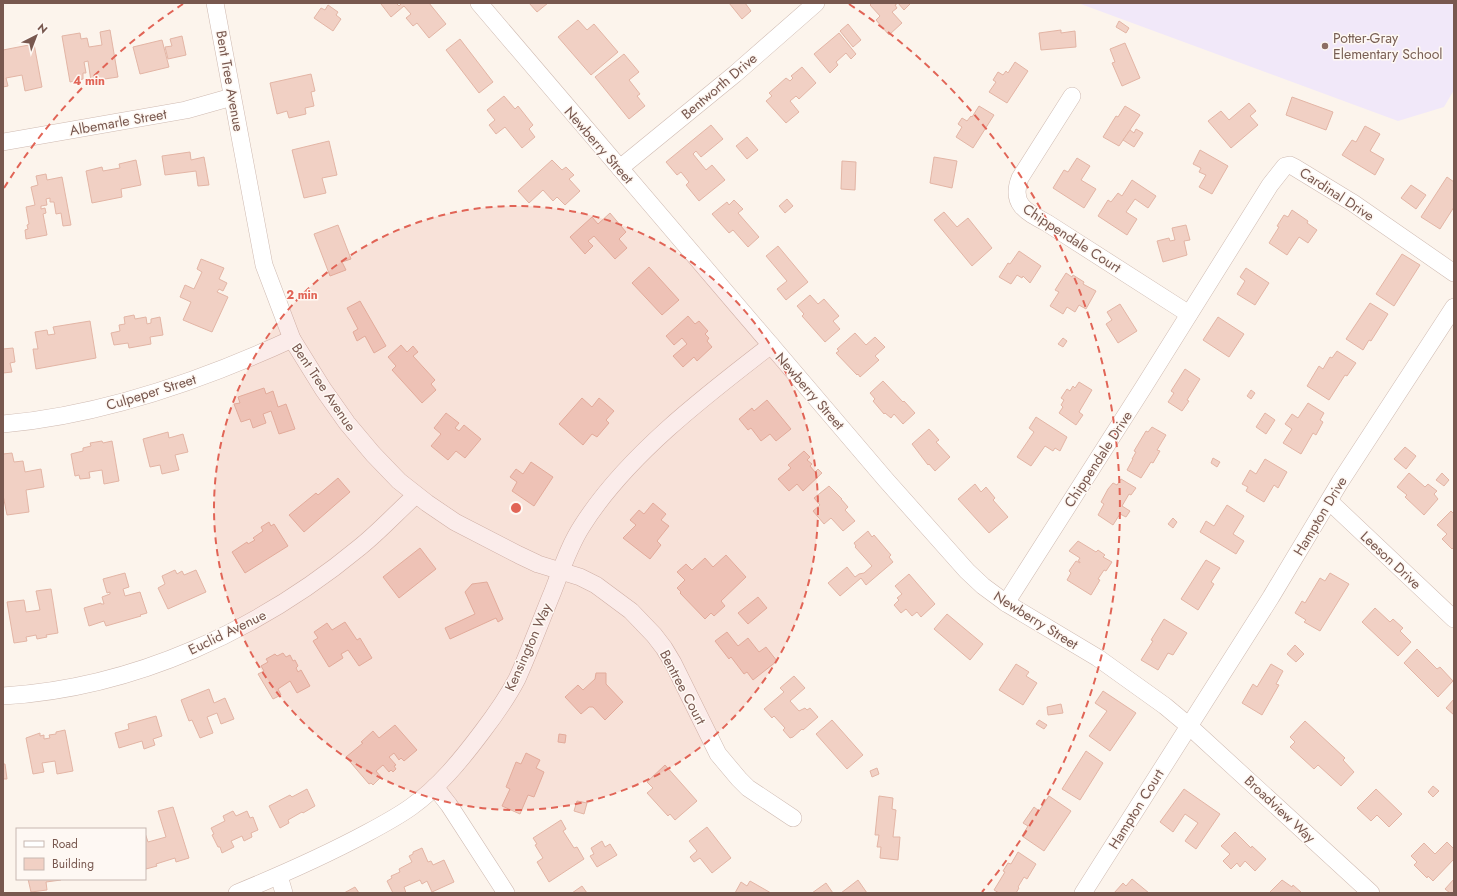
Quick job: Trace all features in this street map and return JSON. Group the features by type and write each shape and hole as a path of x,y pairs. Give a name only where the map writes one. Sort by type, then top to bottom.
{"street":[{"name":"Bent Tree Avenue","path":"215,3 264,265 292,339 323,389 356,434 386,468 416,495 455,522 482,537 538,564 560,572"},
{"name":"Newberry Street","path":"479,3 886,480 967,572 1006,604 1098,658 1154,698 1189,726"},
{"name":"Bentworth Drive","path":"620,168 735,74 816,3"},
{"name":"Chippendale Court","path":"1072,96 1020,178 1016,194 1019,203 1025,210 1035,217 1048,223 1189,314"},
{"name":"Albemarle Street","path":"3,142 186,110 232,97"},
{"name":"Cardinal Drive","path":"1189,314 1270,185 1279,173 1288,165 1302,171 1353,204 1454,273"},
{"name":"Hampton Drive","path":"1189,726 1301,549 1329,501 1454,307"},
{"name":"Chippendale Drive","path":"1006,604 1189,314"},
{"name":"Culpeper Street","path":"3,424 62,416 145,396 245,360 292,339"},
{"name":"Kensington Way","path":"237,893 314,860 392,819 411,807 435,787 470,749 506,699 531,646 570,547 581,527 600,501 621,475 683,416 771,345"},
{"name":"Euclid Avenue","path":"3,696 54,690 120,676 182,654 222,636 266,613 325,574 370,539 416,495"},
{"name":"Leeson Drive","path":"1329,501 1454,619"},
{"name":"Bentree Court","path":"560,572 596,585 619,601 643,623 661,644 673,663 718,754 748,788 793,818"},
{"name":"Hampton Court","path":"1083,893 1189,726"},
{"name":"Broadview Way","path":"1189,726 1371,893"},
{"path":"435,787 449,805 506,893"},
{"path":"279,876 284,893"}],"shaded area":[{"name":"Potter-Gray Elementary School","path":"1078,3 1454,3 1454,90 1444,107 1398,121"}],"building":[{"path":"396,3 399,6 402,3 429,3 446,24 429,38 417,23 413,26 406,18 411,14 404,6 391,17 381,4"},
{"path":"529,3 548,3 537,12"},
{"path":"729,3 745,3 751,11 742,19"},
{"path":"872,3 898,3 895,5 897,8 892,12 902,23 889,35 876,20 880,16 870,5"},
{"path":"898,3 911,3 904,10"},
{"path":"328,5 338,12 336,15 341,19 333,31 314,18 321,8 325,10"},
{"path":"578,20 587,30 594,24 618,52 591,75 558,37"},
{"path":"1119,21 1129,28 1126,33 1116,27"},
{"path":"848,24 861,40 853,47 840,31"},
{"path":"110,30 118,77 91,81 88,61 84,62 86,73 83,73 83,79 70,82 62,36 80,33 81,39 87,38 89,47 102,45 100,32"},
{"path":"1061,30 1061,33 1075,31 1076,47 1041,50 1039,33"},
{"path":"839,33 856,54 851,59 846,53 836,62 838,65 830,73 814,54"},
{"path":"182,36 186,55 168,59 165,47 172,46 170,39"},
{"path":"460,39 493,82 479,93 446,50"},
{"path":"162,40 169,67 140,74 133,47"},
{"path":"1125,43 1140,78 1122,86 1112,63 1115,62 1110,49"},
{"path":"34,44 42,87 25,91 22,75 6,78 8,86 3,87 3,50"},
{"path":"624,54 639,72 629,80 640,94 637,96 645,106 629,119 595,77"},
{"path":"1015,62 1028,71 1007,103 989,92 996,82 993,80 998,72 1003,75 1006,71 1008,73"},
{"path":"802,67 816,83 799,99 796,96 790,101 799,112 786,123 766,101 772,96 769,93 786,78 790,81 793,78 791,76"},
{"path":"311,74 315,91 311,92 314,106 305,108 306,114 289,118 287,111 277,114 270,83"},
{"path":"504,96 515,109 518,106 533,125 529,129 535,137 522,148 505,127 496,134 489,125 495,120 487,110"},
{"path":"1292,97 1333,112 1326,130 1286,115"},
{"path":"1249,103 1256,111 1250,116 1258,125 1231,148 1208,121 1221,111 1229,120"},
{"path":"979,106 994,115 973,148 956,137 962,127 958,124 962,118 967,121 971,116 972,117"},
{"path":"1125,106 1140,115 1119,146 1103,137 1116,116 1118,117"},
{"path":"711,125 723,139 701,157 696,151 693,154 706,170 712,165 725,180 699,201 686,185 689,182 681,172 677,175 666,162"},
{"path":"1365,126 1380,134 1370,151 1384,159 1375,175 1342,155 1352,140 1356,142"},
{"path":"1136,129 1143,133 1134,147 1123,140 1130,130 1134,133"},
{"path":"747,137 758,150 747,159 736,146"},
{"path":"329,141 337,175 322,178 326,193 304,198 292,150"},
{"path":"1200,150 1228,166 1212,194 1199,187 1206,175 1199,172 1201,168 1193,164"},
{"path":"190,152 191,160 204,157 209,185 198,186 196,171 165,175 162,156"},
{"path":"934,157 957,161 952,188 930,183"},
{"path":"1077,158 1090,166 1081,180 1096,189 1084,208 1053,188 1064,170 1068,172"},
{"path":"136,160 141,185 121,189 122,197 92,203 86,171 102,167 103,171 120,168 119,164"},
{"path":"552,160 562,170 566,167 574,175 569,179 580,191 565,205 557,197 553,201 543,190 529,203 518,191"},
{"path":"842,161 856,162 855,190 841,189"},
{"path":"46,174 47,180 62,177 71,225 63,226 61,213 56,214 54,202 50,202 50,198 46,199 47,205 41,206 41,209 45,208 46,213 43,214 47,235 26,239 25,230 28,229 27,225 29,224 26,207 35,205 31,187 38,185 36,176"},
{"path":"1447,177 1454,182 1454,207 1440,229 1421,217"},
{"path":"1132,180 1156,196 1148,208 1135,199 1126,212 1137,219 1127,235 1098,216 1108,200 1111,202 1118,193 1122,196"},
{"path":"1411,185 1426,195 1416,209 1401,198"},
{"path":"787,199 793,206 785,213 779,206"},
{"path":"734,200 743,209 738,213 759,237 748,247 733,230 729,233 712,214 727,202 729,205"},
{"path":"1292,210 1308,221 1307,223 1317,230 1308,243 1299,237 1287,255 1269,243 1279,227 1277,226 1284,215 1288,217"},
{"path":"944,212 957,227 968,218 992,248 972,266 934,220"},
{"path":"610,213 626,232 619,239 627,248 615,259 594,236 588,241 593,246 585,254 570,237 592,217 598,224"},
{"path":"338,225 351,259 342,262 346,270 330,276 314,234"},
{"path":"1186,225 1190,240 1184,241 1187,255 1163,262 1157,241 1169,238 1170,241 1175,240 1172,228"},
{"path":"778,246 808,282 786,300 777,289 787,281 766,256"},
{"path":"1019,251 1041,266 1030,283 1023,276 1022,278 1017,275 1011,284 999,277 1008,263 1010,264"},
{"path":"1402,254 1420,265 1394,306 1376,294"},
{"path":"201,259 224,268 219,279 227,283 223,291 219,289 217,292 228,297 212,332 183,320 191,302 180,297 185,285 194,289 202,272 197,269"},
{"path":"649,267 679,300 662,315 632,283"},
{"path":"1246,268 1269,283 1255,305 1237,294 1245,281 1240,277"},
{"path":"1066,273 1072,277 1073,275 1084,282 1083,284 1096,291 1086,309 1079,305 1075,312 1067,307 1063,314 1050,306 1059,292 1055,290"},
{"path":"810,295 818,304 824,299 839,316 833,321 840,329 825,342 802,316 804,314 797,306"},
{"path":"360,301 386,346 374,353 365,336 357,341 353,332 358,329 347,308"},
{"path":"1370,303 1388,314 1371,341 1369,340 1363,350 1346,339"},
{"path":"1120,304 1137,331 1118,343 1106,324 1112,320 1107,312"},
{"path":"134,315 135,319 146,317 147,324 151,323 151,319 160,317 163,335 150,337 151,344 129,348 128,343 114,345 111,333 120,331 119,325 125,324 124,317"},
{"path":"688,316 695,324 699,321 708,331 705,334 709,338 707,341 712,347 697,361 694,357 683,367 673,356 687,344 682,338 674,345 666,336"},
{"path":"1218,317 1244,334 1229,357 1203,340"},
{"path":"90,321 96,358 36,369 33,349 38,349 35,332 47,330 48,335 55,334 53,327"},
{"path":"855,333 866,345 875,337 885,347 875,356 879,360 860,377 836,353 839,351 837,349"},
{"path":"1063,338 1067,341 1063,347 1058,344"},
{"path":"401,345 407,352 413,346 418,352 413,356 435,380 431,384 436,390 422,403 392,370 396,366 388,357"},
{"path":"13,348 15,362 10,363 12,372 3,373 3,349"},
{"path":"1337,351 1356,363 1347,376 1345,375 1329,400 1307,386 1319,366 1323,369 1330,357 1332,358"},
{"path":"1185,369 1200,379 1182,411 1168,402 1174,393 1171,391"},
{"path":"883,381 915,413 903,424 894,414 891,418 885,413 884,414 873,401 875,399 870,393"},
{"path":"1079,382 1092,390 1079,412 1083,415 1076,425 1059,413 1063,407 1061,405 1064,400 1061,398 1067,389 1070,391 1073,386 1075,388"},
{"path":"264,388 266,394 273,391 278,407 286,404 295,429 279,434 271,411 263,414 266,423 253,428 250,419 241,422 234,404 240,403 238,397"},
{"path":"1251,390 1255,393 1251,399 1247,396"},
{"path":"582,398 592,407 599,398 614,411 606,420 609,423 597,437 592,434 583,445 559,424"},
{"path":"767,400 791,429 776,441 770,434 761,441 751,428 748,430 739,419 752,408 754,411"},
{"path":"1308,403 1324,413 1320,420 1323,422 1316,435 1313,433 1301,454 1283,443 1292,429 1285,424 1292,414 1298,418"},
{"path":"446,413 459,423 455,428 459,431 464,425 481,439 465,458 456,451 448,460 431,446 441,434 434,428"},
{"path":"1265,413 1275,420 1266,434 1256,427"},
{"path":"1036,417 1067,437 1060,451 1055,448 1053,451 1045,446 1031,466 1017,457 1034,432 1029,428"},
{"path":"1152,427 1166,435 1157,450 1160,451 1141,478 1127,470 1136,452 1134,451 1146,431 1148,432"},
{"path":"929,429 939,440 936,442 950,457 935,471 929,464 928,465 912,444"},
{"path":"168,432 169,438 183,434 188,452 175,455 179,470 162,474 160,465 150,467 143,439"},
{"path":"102,441 103,443 112,441 119,481 104,484 102,470 89,472 90,478 80,479 79,475 75,476 71,454 83,451 83,448 91,446 90,443"},
{"path":"1405,447 1416,456 1406,469 1394,459"},
{"path":"804,451 810,457 807,460 812,464 810,466 815,472 818,469 822,473 803,491 797,484 789,491 778,479 791,468 788,465"},
{"path":"12,453 14,462 23,461 25,472 41,469 44,487 26,490 29,512 7,515 3,495 3,454"},
{"path":"1213,458 1220,462 1217,467 1211,463"},
{"path":"1265,459 1287,472 1278,488 1274,485 1264,502 1246,491 1248,487 1242,484 1250,470 1256,474"},
{"path":"531,462 553,477 534,506 512,491 517,482 510,477 516,469 523,474"},
{"path":"1409,473 1425,487 1428,484 1437,491 1434,494 1438,499 1424,515 1405,497 1407,495 1397,487"},
{"path":"1442,473 1449,480 1444,486 1436,480"},
{"path":"338,478 350,492 304,532 289,515 316,493 318,495"},
{"path":"1121,479 1136,488 1131,495 1129,494 1122,506 1130,511 1126,517 1120,514 1113,525 1098,515 1104,504 1101,502 1108,489 1113,483 1117,485"},
{"path":"975,484 981,492 986,487 995,498 993,500 1008,517 989,533 958,499"},
{"path":"829,486 848,507 845,510 855,521 843,531 831,518 824,524 813,511 820,505 814,498"},
{"path":"653,503 666,514 661,520 669,526 657,541 661,545 650,559 623,538 636,525 630,520 639,510 644,514"},
{"path":"1227,505 1244,516 1233,534 1244,541 1236,554 1200,532 1206,521 1214,526"},
{"path":"1451,511 1454,514 1454,547 1452,549 1442,539 1447,534 1437,525"},
{"path":"1173,518 1177,522 1173,528 1168,524"},
{"path":"269,522 271,526 274,524 288,546 245,573 232,552 247,542 248,544 255,540 253,538 263,531 261,527"},
{"path":"868,531 872,537 874,535 891,555 889,557 893,562 866,585 861,578 840,596 828,583 847,567 855,577 864,573 872,566 855,547 856,546 854,543"},
{"path":"1078,541 1096,552 1098,550 1105,555 1103,557 1112,562 1098,579 1100,580 1091,595 1067,580 1071,573 1069,571 1076,561 1080,563 1078,561 1080,558 1069,551"},
{"path":"420,548 436,569 399,598 383,577"},
{"path":"726,555 746,577 721,601 725,606 714,616 711,613 705,619 677,588 685,580 677,572 686,564 692,570 705,558 713,567"},
{"path":"1206,560 1220,568 1211,582 1214,584 1198,610 1181,599"},
{"path":"175,570 177,574 182,571 184,575 196,570 206,592 168,609 158,588 165,584 162,576"},
{"path":"125,573 129,587 123,589 125,596 140,592 147,613 106,626 104,621 89,626 84,608 101,603 104,604 102,597 110,594 110,592 107,593 103,579"},
{"path":"1330,573 1349,584 1320,631 1304,622 1306,620 1295,613 1302,601 1305,603 1320,578 1325,581"},
{"path":"909,574 935,604 921,617 917,612 912,616 906,609 901,613 894,605 899,600 897,598 902,594 895,586"},
{"path":"487,582 503,619 498,622 496,618 450,639 445,628 475,614 465,592 472,584"},
{"path":"51,589 58,633 46,635 47,637 37,639 36,635 26,637 27,641 14,643 7,602 24,600 26,612 40,610 36,591"},
{"path":"758,597 767,608 748,624 738,613"},
{"path":"1375,608 1390,622 1393,619 1403,628 1400,631 1411,642 1398,656 1362,622"},
{"path":"947,614 983,644 970,660 934,629"},
{"path":"1164,619 1187,633 1173,655 1168,653 1158,670 1141,660"},
{"path":"345,622 357,640 360,638 372,658 359,666 348,650 341,654 343,658 329,667 313,641 318,638 314,632 327,623 332,630"},
{"path":"727,632 738,646 748,638 759,652 766,647 777,661 753,680 747,672 744,674 731,657 729,659 715,641"},
{"path":"1295,645 1304,654 1296,662 1287,654"},
{"path":"1417,649 1437,669 1440,667 1453,681 1438,697 1404,663"},
{"path":"283,653 286,657 290,655 293,661 295,660 298,666 296,668 298,672 301,670 310,686 297,693 290,681 278,689 281,695 273,699 258,674 264,671 261,666 268,662 266,659 275,654 277,656"},
{"path":"1016,664 1029,672 1026,676 1037,683 1023,705 999,690"},
{"path":"1271,664 1283,671 1276,684 1279,685 1262,715 1242,703 1253,684 1257,687"},
{"path":"596,673 606,673 606,684 623,702 605,720 593,707 589,707 581,714 565,697 578,685 583,690 595,679"},
{"path":"794,676 805,688 790,701 799,711 805,708 807,710 810,708 818,717 803,730 802,729 790,738 783,730 785,728 774,716 772,718 764,709 784,692 780,688"},
{"path":"209,689 214,703 225,698 234,719 221,724 217,713 207,717 213,733 200,738 192,720 189,721 181,700"},
{"path":"1103,691 1136,713 1110,751 1089,736 1107,711 1095,703"},
{"path":"1454,699 1454,715 1446,708"},
{"path":"1061,704 1063,713 1048,715 1047,707"},
{"path":"156,716 162,736 153,739 155,745 144,749 142,741 119,748 115,733 129,729 128,724"},
{"path":"832,720 863,755 847,769 816,734"},
{"path":"1039,720 1047,725 1044,729 1036,724"},
{"path":"1305,721 1345,758 1343,760 1354,772 1341,786 1318,765 1314,769 1290,747 1295,742 1290,737"},
{"path":"395,725 417,750 404,761 401,758 399,760 394,753 389,757 396,765 394,766 396,769 393,772 391,770 389,772 383,765 376,771 381,777 373,785 371,783 369,784 346,757 363,743 361,742 373,731 379,738"},
{"path":"65,730 73,771 57,774 55,761 42,763 44,772 33,774 26,738 40,733 40,736 44,735 44,739 50,738 49,735"},
{"path":"559,734 566,735 565,743 558,742"},
{"path":"1086,751 1103,763 1080,800 1062,789"},
{"path":"526,753 540,760 536,768 544,772 534,797 528,795 520,814 502,806 510,789 506,787 516,762 521,764"},
{"path":"3,764 5,764 7,779 3,779"},
{"path":"665,765 697,801 675,820 670,814 668,816 647,793 653,788 647,782"},
{"path":"877,768 879,774 872,777 870,771"},
{"path":"1433,786 1439,791 1433,797 1428,792"},
{"path":"307,789 315,806 288,820 289,823 280,828 269,806 290,795 292,797"},
{"path":"1184,789 1220,814 1196,849 1185,841 1198,823 1185,814 1173,832 1160,822"},
{"path":"1376,789 1402,814 1389,827 1377,815 1371,821 1357,808"},
{"path":"879,796 893,798 892,809 896,810 893,837 900,837 898,860 880,858 881,847 877,847 879,835 875,835"},
{"path":"1049,796 1071,811 1044,851 1022,836 1028,826 1023,823 1034,807 1039,811"},
{"path":"577,801 587,803 584,814 574,811"},
{"path":"173,807 189,858 176,862 175,858 146,869 146,836 148,842 166,837 158,811"},
{"path":"233,811 236,816 247,811 250,818 253,817 258,830 251,833 252,837 244,841 242,836 231,841 234,847 222,853 212,835 214,834 211,828 225,821 223,816"},
{"path":"561,820 566,829 563,831 574,848 577,847 584,859 549,882 537,862 543,858 535,845 537,844 533,838"},
{"path":"707,827 731,858 712,873 700,858 694,862 690,857 697,851 689,841"},
{"path":"1235,832 1251,848 1252,846 1266,859 1255,871 1245,861 1240,867 1237,863 1231,869 1223,861 1230,854 1221,846"},
{"path":"602,841 605,847 610,844 617,855 597,867 590,856 594,854 591,848"},
{"path":"1447,842 1454,849 1454,859 1433,881 1428,876 1427,878 1414,865 1417,862 1411,856 1424,843 1435,854"},
{"path":"422,848 428,862 431,861 433,865 444,860 454,882 432,892 427,881 422,884 420,880 404,887 406,893 393,893 387,881 392,878 391,876 400,872 399,869 412,862 409,856 413,854 413,852"},
{"path":"1018,852 1036,864 1027,879 1024,877 1016,893 999,893 994,890 1005,872 1003,871 1008,863 1011,864"},
{"path":"1132,879 1149,893 1114,893 1123,883 1126,886"},
{"path":"1454,879 1454,893 1450,893 1445,889"},
{"path":"28,880 61,880 46,882 47,890 31,892"},
{"path":"858,880 867,893 841,893"},
{"path":"1282,880 1292,887 1293,885 1302,893 1269,893"},
{"path":"750,881 771,893 735,893 741,882 747,886"},
{"path":"826,883 833,893 812,893"},
{"path":"582,886 587,893 572,893"},
{"path":"355,887 359,893 344,893"}],"place":[{"name":"Potter-Gray Elementary School","path":"1325,46"}]}
